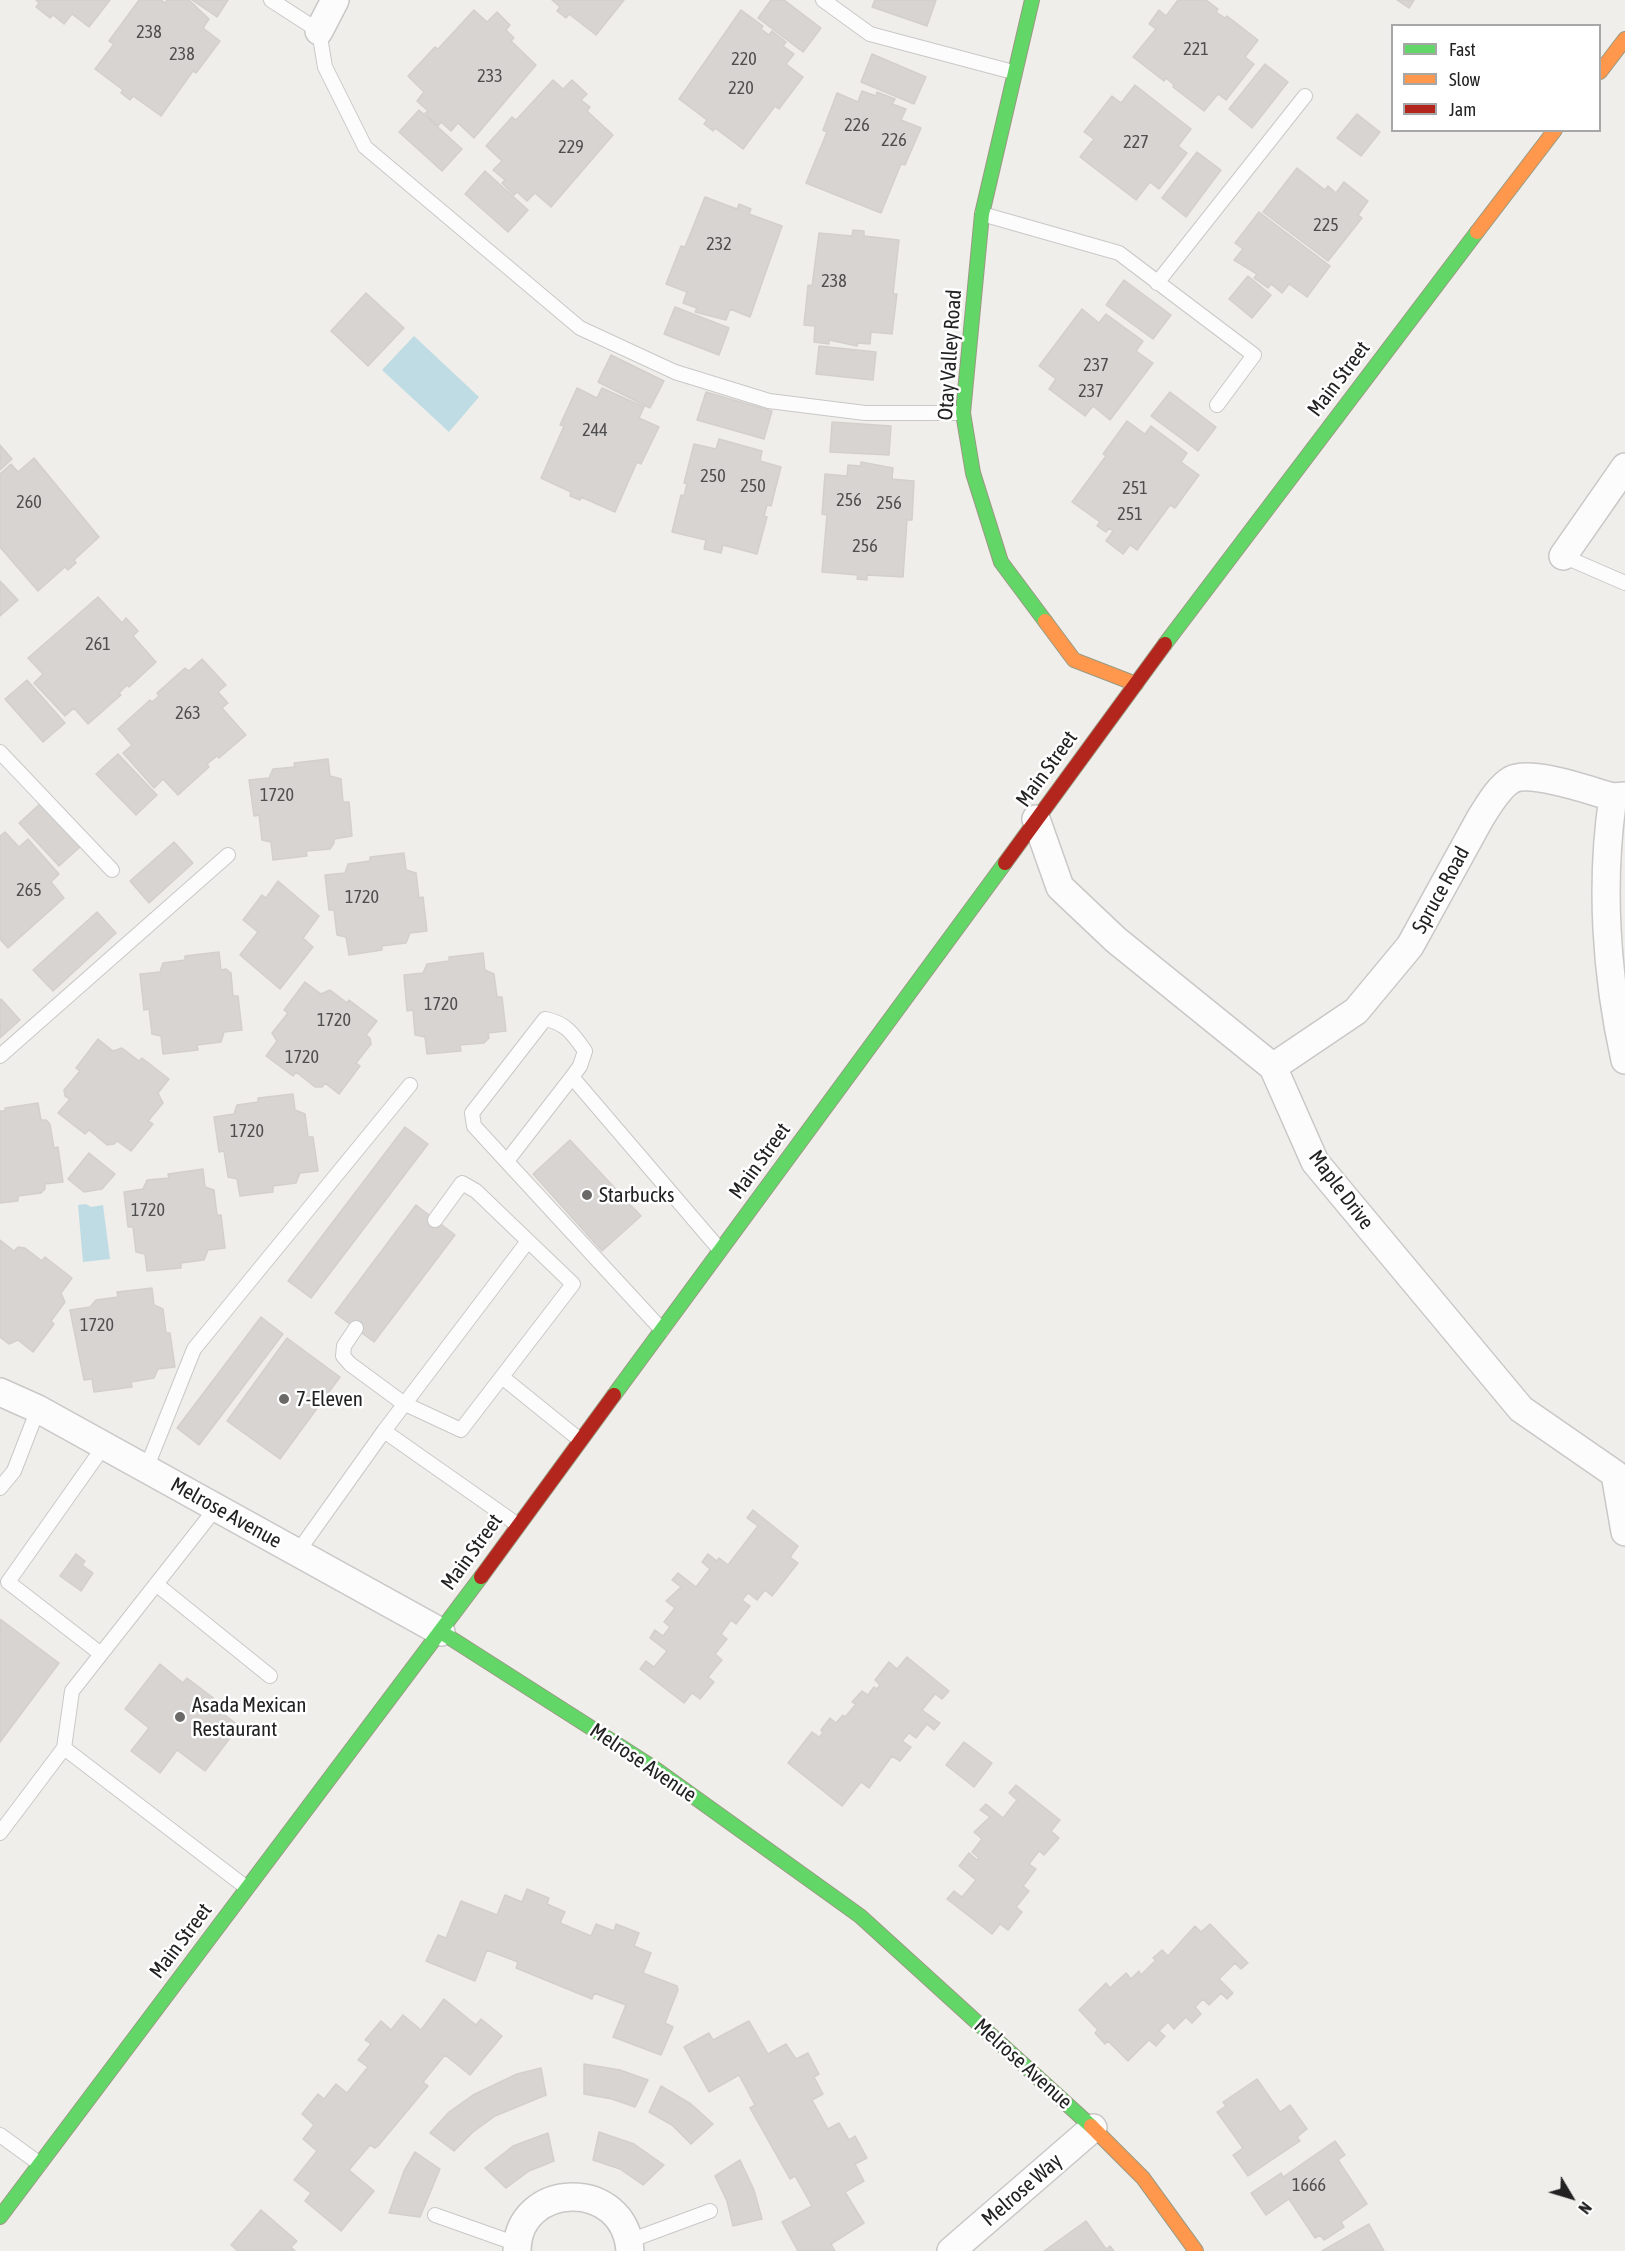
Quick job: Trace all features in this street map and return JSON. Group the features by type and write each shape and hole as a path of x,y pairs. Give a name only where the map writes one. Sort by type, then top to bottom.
{"main road":[{"name":"Otay Valley Road","path":"1032,0 1013,72 982,214 963,413 973,473 1001,562 1074,660 1136,684"},
{"path":"1601,69 1625,39"},
{"name":"Main Street","path":"0,2217 441,1632 1136,684 1553,132"},
{"name":"Melrose Avenue","path":"441,1632 654,1768 860,1916 1093,2128 1143,2178 1197,2251"}],"street":[{"path":"319,31 335,0"},
{"path":"1563,556 1625,467"},
{"name":"Spruce Road","path":"1273,1067 1356,1011 1363,1003 1410,946 1481,817 1494,797 1512,780 1535,777 1619,797"},
{"path":"1619,797 1606,837 1608,942 1614,1009 1625,1060"},
{"name":"Maple Drive","path":"1036,819 1060,887 1116,940 1273,1067 1315,1162 1521,1409 1615,1474 1625,1532"},
{"name":"Melrose Avenue","path":"0,1392 38,1409 441,1632"},
{"name":"Melrose Way","path":"951,2251 1093,2128"},
{"path":"517,2247 522,2228 532,2213 547,2203 563,2197 589,2199 612,2211 622,2224 629,2246"}],"lane":[{"path":"271,0 319,31 325,67 365,147 580,328 675,372 769,401 865,413 963,413"},
{"path":"823,0 870,34 1013,72"},
{"path":"1156,283 1305,96"},
{"path":"982,214 1119,253 1254,355 1217,405"},
{"path":"1563,556 1625,583"},
{"path":"0,752 112,870"},
{"path":"0,1056 228,855"},
{"path":"507,1161 580,1066 585,1051 571,1031 560,1022 545,1019 472,1113 478,1131 662,1329"},
{"path":"572,1077 720,1250"},
{"path":"146,1469 194,1349 410,1086"},
{"path":"356,1329 344,1346 343,1356 350,1364 403,1403 461,1430 573,1284 476,1191 462,1183 435,1220"},
{"path":"297,1552 403,1403 528,1241"},
{"path":"502,1377 580,1440"},
{"path":"0,1488 14,1471 38,1409"},
{"path":"384,1431 518,1524"},
{"path":"101,1654 8,1582 104,1446"},
{"path":"0,1833 64,1748 72,1691 216,1508"},
{"path":"156,1584 270,1676"},
{"path":"64,1748 247,1888"},
{"path":"0,2135 40,2164"},
{"path":"629,2246 710,2211"},
{"path":"435,2215 517,2247"}],"water":[{"path":"414,336 479,397 449,432 382,370"},
{"path":"86,1204 91,1207 103,1205 110,1259 83,1262 78,1205"}],"building":[{"path":"36,0 110,0 89,27 72,14 64,24 53,15 50,18 36,7 39,3"},
{"path":"139,0 161,0 165,3 167,0 189,0 209,19 203,28 220,41 196,73 193,71 161,116 133,96 130,100 121,93 123,90 95,69 114,44 109,41"},
{"path":"192,0 228,0 217,17"},
{"path":"552,0 624,0 596,35 569,14 566,18 557,11 560,7"},
{"path":"771,0 784,0 821,28 803,52 758,18"},
{"path":"875,0 936,0 927,26 872,7"},
{"path":"1178,0 1206,0 1218,9 1216,12 1225,18 1227,16 1258,40 1245,57 1254,64 1226,100 1218,94 1204,111 1173,87 1174,85 1166,78 1164,81 1133,57 1156,29 1149,24 1159,10 1166,16"},
{"path":"1397,0 1414,0 1409,8"},
{"path":"474,10 487,22 497,12 510,25 506,30 514,38 511,41 536,65 474,138 458,123 451,131 441,122 438,126 425,113 428,111 417,101 424,92 408,76 435,47 438,49"},
{"path":"741,10 763,26 761,29 769,35 772,31 786,42 783,46 794,54 786,64 803,77 779,109 775,106 743,149 715,128 713,131 704,124 707,120 679,99"},
{"path":"872,54 926,77 914,104 861,82"},
{"path":"1265,64 1288,82 1252,128 1229,109"},
{"path":"553,80 563,89 572,80 587,94 581,100 590,107 587,111 613,135 551,207 535,193 527,201 517,192 514,195 502,183 505,180 493,170 502,161 486,146 512,117 516,120"},
{"path":"1135,85 1191,129 1178,146 1187,153 1159,189 1150,182 1136,200 1080,157 1094,139 1084,132 1112,96 1121,103"},
{"path":"862,91 876,96 877,92 895,99 892,104 906,109 901,120 921,128 905,165 901,164 881,213 806,183 827,132 823,130 837,93 858,102"},
{"path":"419,110 462,149 442,171 399,132"},
{"path":"1357,114 1380,132 1361,156 1337,138"},
{"path":"1197,152 1221,170 1186,217 1162,198"},
{"path":"1297,168 1325,190 1328,186 1336,193 1344,182 1368,201 1358,215 1362,218 1328,261 1263,212"},
{"path":"485,171 528,210 508,232 465,194"},
{"path":"705,197 737,209 739,204 751,209 749,214 782,226 750,317 730,309 726,320 695,312 697,308 683,303 687,292 666,284 681,246 685,247"},
{"path":"1259,212 1330,266 1307,297 1289,284 1282,293 1271,284 1268,288 1254,278 1257,274 1234,260 1243,249 1235,243"},
{"path":"853,230 864,231 864,236 899,240 893,294 897,294 892,334 871,332 870,344 858,343 857,346 829,340 829,344 814,342 815,326 804,325 808,285 812,286 819,233 852,236"},
{"path":"1248,276 1271,295 1252,318 1229,299"},
{"path":"1124,280 1171,315 1153,339 1106,305"},
{"path":"366,293 404,328 368,366 331,331"},
{"path":"675,307 729,328 719,355 664,334"},
{"path":"1082,309 1099,323 1106,314 1143,341 1136,351 1153,363 1110,420 1093,406 1085,416 1049,389 1056,379 1039,366"},
{"path":"819,346 876,352 873,380 816,374"},
{"path":"611,355 664,381 650,408 598,382"},
{"path":"577,388 597,398 602,388 644,407 639,418 659,427 641,464 637,462 615,512 581,497 580,500 570,496 571,492 541,478 564,426 560,425"},
{"path":"706,392 772,411 764,439 697,420"},
{"path":"1170,392 1216,427 1198,451 1151,416"},
{"path":"1127,421 1145,434 1151,426 1187,453 1181,462 1199,475 1175,508 1170,505 1137,550 1130,545 1123,554 1106,541 1113,531 1109,528 1106,532 1097,526 1100,522 1072,502 1106,456 1103,454"},
{"path":"832,422 891,426 889,455 830,452"},
{"path":"719,439 762,451 760,461 781,467 771,506 767,505 764,516 767,517 757,554 723,545 721,553 704,549 706,540 672,532 681,495 684,496 687,484 684,483 694,444 716,449"},
{"path":"0,445 12,459 0,470"},
{"path":"34,458 99,537 74,560 76,563 68,570 65,567 38,591 0,547 0,474 11,464 18,472"},
{"path":"861,462 893,468 892,479 914,481 912,520 907,520 903,577 867,575 867,580 857,579 858,575 822,572 827,515 822,514 825,474 847,476 848,465 861,466"},
{"path":"0,581 18,600 0,616"},
{"path":"98,597 122,623 126,618 138,631 133,636 156,662 129,687 127,685 119,693 121,695 88,724 74,708 65,716 34,683 43,674 28,658"},
{"path":"202,659 226,685 218,692 228,703 222,708 246,735 219,758 217,756 207,764 209,767 178,795 163,779 154,788 123,753 132,745 118,729 150,700 152,702 159,696 157,693 185,668 189,671"},
{"path":"27,680 65,723 43,742 5,699"},
{"path":"118,754 157,795 136,815 96,774"},
{"path":"328,759 330,776 341,779 343,802 349,802 352,836 334,839 330,849 306,851 307,856 273,860 271,842 262,840 259,815 254,816 249,780 269,778 273,769 295,767 294,763"},
{"path":"41,803 81,846 59,866 19,823"},
{"path":"5,832 19,847 28,839 59,874 51,882 64,898 8,948 0,939 0,836"},
{"path":"174,842 193,863 149,903 130,881"},
{"path":"404,853 406,870 416,873 419,898 423,897 427,931 410,933 406,943 382,946 382,950 349,955 346,937 337,935 334,910 329,910 325,875 345,873 348,864 370,861 370,857"},
{"path":"278,881 319,916 303,938 313,947 280,989 240,955 258,932 243,920 262,895 266,898"},
{"path":"97,912 116,933 53,991 33,970"},
{"path":"219,952 221,970 226,969 231,973 233,996 238,996 242,1030 224,1032 221,1042 197,1045 198,1050 163,1054 161,1036 152,1034 149,1009 144,1010 140,974 160,972 163,963 185,960 185,956"},
{"path":"483,953 485,970 494,974 497,997 502,997 506,1031 488,1033 489,1038 484,1043 460,1045 461,1051 427,1054 425,1037 415,1035 413,1010 407,1011 404,975 423,973 427,964 449,961 449,957"},
{"path":"305,982 321,994 330,990 347,1003 349,1000 377,1021 366,1035 370,1038 371,1044 356,1063 360,1066 339,1094 325,1083 322,1087 315,1087 296,1072 293,1076 266,1056 277,1041 272,1033 288,1013 284,1010"},
{"path":"0,1000 20,1020 0,1038"},
{"path":"98,1039 113,1051 122,1048 139,1061 142,1058 169,1079 158,1093 163,1103 148,1121 153,1124 131,1151 117,1141 107,1145 89,1130 85,1134 58,1113 70,1099 65,1096 64,1090 80,1071 76,1068"},
{"path":"293,1094 295,1110 305,1114 308,1137 313,1137 318,1171 300,1173 296,1183 273,1186 273,1192 240,1196 237,1179 228,1177 224,1151 219,1152 214,1117 234,1114 237,1105 258,1102 258,1098"},
{"path":"38,1103 41,1120 46,1120 50,1124 54,1148 58,1147 63,1182 45,1184 45,1189 41,1193 18,1196 18,1201 0,1203 0,1111 5,1111 5,1108"},
{"path":"405,1127 428,1144 311,1298 288,1281"},
{"name":"Starbucks","path":"570,1140 641,1216 602,1251 533,1174"},
{"path":"89,1153 115,1174 102,1189 84,1192 68,1179"},
{"path":"203,1169 205,1187 214,1190 217,1215 221,1215 225,1248 208,1250 204,1260 181,1263 181,1268 147,1271 145,1254 136,1252 133,1227 128,1227 124,1192 143,1189 147,1180 169,1178 168,1174"},
{"path":"416,1205 455,1235 374,1342 335,1313"},
{"path":"0,1240 14,1251 18,1247 25,1248 42,1261 45,1257 72,1278 61,1293 65,1302 51,1321 54,1324 33,1352 18,1340 9,1344 0,1337"},
{"path":"152,1288 154,1305 163,1309 166,1333 170,1333 175,1367 158,1369 154,1378 131,1382 132,1387 94,1392 92,1379 84,1380 70,1310 90,1307 96,1300 118,1297 117,1292"},
{"path":"261,1317 283,1334 199,1445 177,1428"},
{"name":"7-Eleven","path":"287,1338 340,1377 280,1459 227,1421"},
{"path":"753,1510 798,1546 790,1557 798,1563 772,1596 765,1590 757,1600 748,1593 742,1600 750,1606 736,1624 731,1620 721,1634 727,1639 715,1654 722,1660 708,1677 714,1682 700,1699 692,1693 684,1703 640,1669 646,1661 654,1667 667,1651 650,1638 655,1630 663,1636 670,1627 664,1622 675,1608 666,1601 681,1587 672,1580 678,1573 696,1587 710,1569 702,1562 708,1554 728,1565 758,1526 747,1518"},
{"path":"76,1554 85,1561 82,1565 93,1573 81,1591 60,1576"},
{"path":"0,1619 59,1663 0,1742"},
{"path":"907,1657 949,1691 942,1699 935,1694 922,1710 940,1723 934,1730 927,1724 916,1738 909,1733 902,1741 911,1747 900,1761 892,1756 869,1788 861,1782 842,1806 788,1763 812,1732 819,1737 830,1718 836,1723 843,1715 845,1717 856,1704 852,1702 862,1691 868,1695 874,1687 877,1689 880,1685 875,1680 889,1662 897,1669"},
{"path":"160,1664 183,1683 187,1678 216,1700 212,1705 239,1726 205,1771 177,1750 160,1773 131,1751 149,1728 125,1709"},
{"path":"964,1742 992,1763 974,1787 946,1765"},
{"path":"1016,1785 1060,1820 1051,1831 1059,1838 1044,1855 1039,1851 1029,1864 1036,1869 1023,1886 1029,1891 1016,1907 1022,1912 1008,1930 1000,1924 992,1934 947,1899 954,1891 962,1897 976,1880 959,1866 969,1853 977,1860 979,1858 972,1852 982,1839 974,1832 990,1817 980,1810 986,1804 1003,1818 1017,1800 1009,1793"},
{"path":"527,1889 549,1898 547,1904 565,1912 560,1923 591,1936 596,1924 614,1931 616,1924 639,1933 634,1946 651,1953 643,1973 677,1986 678,1990 665,2023 673,2027 661,2055 613,2037 626,2005 594,1993 592,1999 516,1968 518,1962 487,1950 475,1981 426,1961 438,1935 446,1938 461,1901 497,1915 505,1895 522,1902"},
{"path":"1210,1924 1248,1963 1241,1969 1235,1963 1219,1979 1233,1993 1227,1999 1221,1993 1209,2005 1203,1999 1195,2007 1201,2014 1192,2023 1186,2017 1174,2029 1168,2022 1159,2031 1165,2036 1156,2046 1149,2040 1128,2061 1108,2041 1105,2044 1095,2033 1098,2030 1079,2010 1106,1983 1110,1988 1126,1973 1131,1979 1139,1971 1141,1975 1156,1960 1153,1958 1162,1950 1168,1956 1195,1926 1201,1932"},
{"path":"444,1999 476,2025 481,2019 502,2036 470,2075 445,2055 423,2082 428,2086 378,2146 375,2148 370,2145 349,2170 374,2191 341,2231 305,2201 311,2193 294,2180 317,2151 303,2139 314,2125 302,2114 318,2094 324,2099 336,2084 347,2093 368,2067 358,2060 371,2044 365,2040 381,2021 391,2030 403,2015 421,2030"},
{"path":"749,2021 768,2054 786,2044 796,2059 808,2053 819,2074 814,2077 823,2094 812,2100 828,2129 839,2123 849,2140 855,2136 867,2158 855,2164 864,2181 845,2192 864,2223 831,2244 835,2251 798,2251 782,2222 812,2206 795,2176 790,2179 750,2108 755,2105 739,2075 709,2092 684,2047 709,2033 713,2040"},
{"path":"584,2064 620,2070 648,2080 635,2107 612,2099 584,2094"},
{"path":"541,2068 546,2095 495,2116 473,2132 454,2151 430,2133 449,2112 473,2095 517,2074"},
{"path":"1257,2079 1280,2112 1290,2105 1307,2129 1297,2137 1300,2141 1248,2176 1233,2155 1243,2148 1217,2112 1226,2106 1223,2102"},
{"path":"661,2086 691,2104 713,2124 691,2144 672,2125 649,2112"},
{"path":"599,2132 634,2144 664,2165 643,2185 620,2169 593,2160"},
{"path":"548,2133 554,2161 529,2171 506,2188 485,2168 513,2146"},
{"path":"1335,2141 1345,2155 1338,2160 1367,2204 1341,2222 1344,2227 1324,2240 1320,2235 1315,2238 1289,2199 1266,2215 1251,2193 1281,2173 1283,2177"},
{"path":"415,2152 440,2169 420,2217 389,2213 404,2171"},
{"path":"740,2160 754,2190 762,2219 733,2226 727,2201 715,2176"},
{"path":"261,2210 297,2241 291,2247 295,2251 238,2251 231,2245"},
{"path":"1086,2221 1106,2249 1110,2246 1114,2251 1044,2251"},
{"path":"1369,2224 1384,2251 1322,2251"}],"traffic: fast":[{"path":"1032,0 982,214 963,413 973,473 1001,562 1045,621"},
{"path":"1165,644 1477,232"},
{"path":"614,1395 1005,863"},
{"path":"0,2217 481,1577"},
{"path":"441,1632 654,1768 860,1916 1091,2126"}],"traffic: slow":[{"path":"1601,71 1625,39"},
{"path":"1477,232 1553,132"},
{"path":"1045,621 1074,660 1136,684"},
{"path":"1091,2126 1143,2178 1196,2251"}],"traffic: jam":[{"path":"1005,863 1165,644"},
{"path":"481,1577 614,1395"}],"place":[{"name":"Starbucks","path":"587,1195"},
{"name":"7-Eleven","path":"284,1399"},
{"name":"Asada Mexican Restaurant","path":"180,1717"}]}
